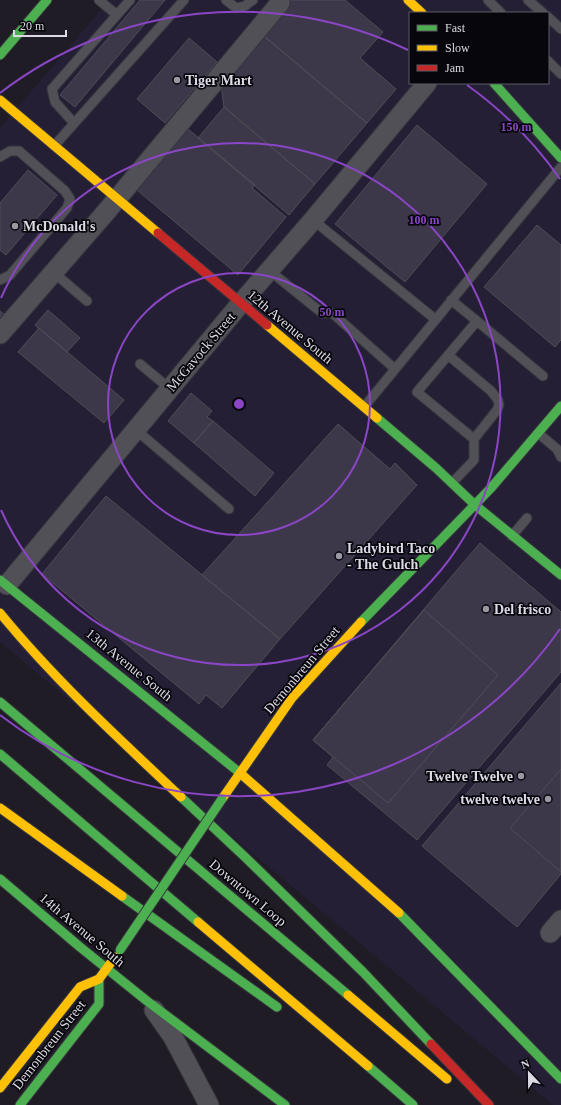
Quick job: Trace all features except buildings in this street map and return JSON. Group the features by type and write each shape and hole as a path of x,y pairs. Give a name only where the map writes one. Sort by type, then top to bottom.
{"main road":[{"path":"0,55 47,0"},
{"path":"408,0 421,12"},
{"path":"495,84 561,158"},
{"name":"12th Avenue South","path":"0,100 364,407 452,483 475,505 561,575"},
{"name":"Demonbreun Street","path":"0,1088 80,987 100,979 108,969 292,698 346,637 491,488 561,406"},
{"name":"13th Avenue South","path":"3,583 240,773 394,908 561,1079"},
{"path":"0,613 56,676 363,972 489,1105"},
{"name":"Downtown Loop","path":"0,702 454,1085"},
{"path":"22,708 97,784"},
{"path":"0,755 412,1104"},
{"path":"0,808 282,1010"},
{"name":"14th Avenue South","path":"0,880 147,1001 284,1105"},
{"name":"Demonbreun Street","path":"20,1105 99,1004 100,979"},
{"path":"320,1038 412,1104"},
{"path":"466,1095 479,1105"}],"street":[{"path":"0,334 118,198 280,3"},
{"name":"McGavock Street","path":"3,583 136,430 426,84"},
{"path":"147,1001 173,1037 210,1105"}],"lane":[{"path":"100,0 117,15"},
{"path":"74,124 55,102 52,89 130,0"},
{"path":"54,146 184,0"},
{"path":"228,2 236,8 245,6 253,0"},
{"path":"488,0 497,12"},
{"path":"528,0 542,12"},
{"path":"549,18 561,29"},
{"path":"549,62 561,74"},
{"path":"0,157 10,151 19,151 65,191 70,199 67,208 10,275 0,280"},
{"path":"364,407 561,167"},
{"path":"313,220 435,320"},
{"path":"270,271 322,313 332,313 395,369"},
{"path":"53,272 88,301"},
{"path":"451,300 543,376"},
{"path":"474,439 417,392 477,321"},
{"path":"448,355 491,391 498,400 499,405 497,410 474,439 474,460 452,483"},
{"path":"140,364 170,389"},
{"path":"136,430 229,508"},
{"path":"538,433 556,449 561,457"},
{"path":"512,536 527,518"}],"shaded area":[{"path":"109,0 561,0 561,1105 553,1105 0,642 0,128"}],"traffic: fast":[{"path":"0,55 47,0"},
{"path":"495,84 561,158"},
{"path":"361,622 491,488 561,406"},
{"path":"377,418 436,468 475,505 561,575"},
{"path":"0,580 240,773"},
{"path":"0,702 348,995"},
{"path":"0,754 198,922"},
{"path":"181,797 363,972 431,1044"},
{"path":"120,950 222,799"},
{"path":"0,879 80,947 147,1001"},
{"path":"122,896 277,1007"},
{"path":"399,913 561,1079"},
{"path":"20,1105 99,1004 99,979"},
{"path":"147,1001 285,1105"},
{"path":"368,1066 413,1105"}],"traffic: slow":[{"path":"408,0 421,12"},
{"path":"0,100 158,233"},
{"path":"267,325 377,418"},
{"path":"0,613 64,685 181,797"},
{"path":"222,799 292,698 361,622"},
{"path":"240,773 399,913"},
{"path":"0,808 122,896"},
{"path":"198,922 368,1066"},
{"path":"0,1088 80,987 99,979 115,957"},
{"path":"348,995 447,1079"}],"traffic: jam":[{"path":"158,233 267,325"},
{"path":"431,1044 489,1105"}],"place":[{"name":"Tiger Mart","path":"177,80"},
{"name":"McDonald's","path":"15,226"},
{"name":"Ladybird Taco - The Gulch","path":"339,556"},
{"name":"Del frisco","path":"486,609"},
{"name":"Twelve Twelve","path":"521,776"},
{"name":"twelve twelve","path":"548,799"}]}
